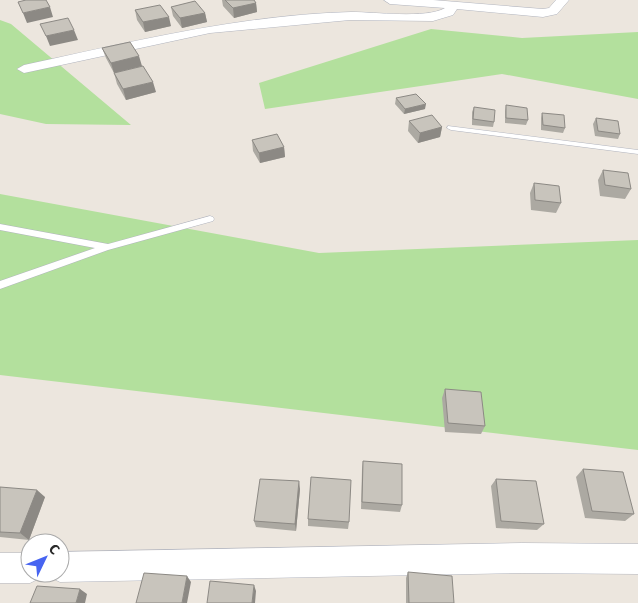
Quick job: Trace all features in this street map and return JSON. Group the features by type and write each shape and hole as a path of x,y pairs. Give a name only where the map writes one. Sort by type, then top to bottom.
{"street":[{"path":"390,0 543,13 553,11 563,0"},
{"path":"477,0 502,10"},
{"path":"24,69 210,29 350,16 433,17 449,12 454,6"},
{"path":"70,567 513,558 638,559"},
{"path":"0,568 20,568"}],"lane":[{"path":"451,128 638,152"},
{"path":"0,285 108,247 210,219"},
{"path":"0,227 108,247"}],"green space":[{"path":"0,20 11,24 131,125 46,124 0,114"},
{"path":"431,29 522,38 638,32 638,99 502,74 265,109 259,83"},
{"path":"0,194 319,253 638,240 638,450 0,375"}],"building":[{"path":"46,0 50,7 23,13 18,2"},
{"path":"225,0 254,0 256,3 233,8"},
{"path":"195,1 205,13 180,18 171,7"},
{"path":"160,5 169,17 143,22 135,10"},
{"path":"68,18 74,30 46,36 40,24"},
{"path":"130,42 139,56 111,63 102,48"},
{"path":"143,66 153,82 123,89 114,73"},
{"path":"416,94 426,104 405,109 396,98"},
{"path":"506,105 527,108 528,120 506,118"},
{"path":"474,107 495,110 494,122 473,119"},
{"path":"542,113 564,115 565,128 543,125"},
{"path":"432,115 442,127 420,133 409,121"},
{"path":"596,118 618,121 620,134 598,131"},
{"path":"277,134 284,147 259,153 252,140"},
{"path":"603,170 628,173 631,189 605,185"},
{"path":"534,183 559,186 561,203 535,200"},
{"path":"445,389 481,392 485,426 448,423"},
{"path":"363,461 402,464 402,505 362,502"},
{"path":"583,469 623,472 634,514 592,511"},
{"path":"311,477 351,480 349,522 308,519"},
{"path":"260,479 299,481 295,524 254,521"},
{"path":"496,479 536,481 544,524 501,521"},
{"path":"0,487 37,490 20,533 0,532"},
{"path":"408,572 452,576 454,603 409,603"},
{"path":"144,573 187,576 182,603 136,603"},
{"path":"210,581 254,585 252,603 207,603"},
{"path":"37,586 80,589 76,603 30,603"}]}
